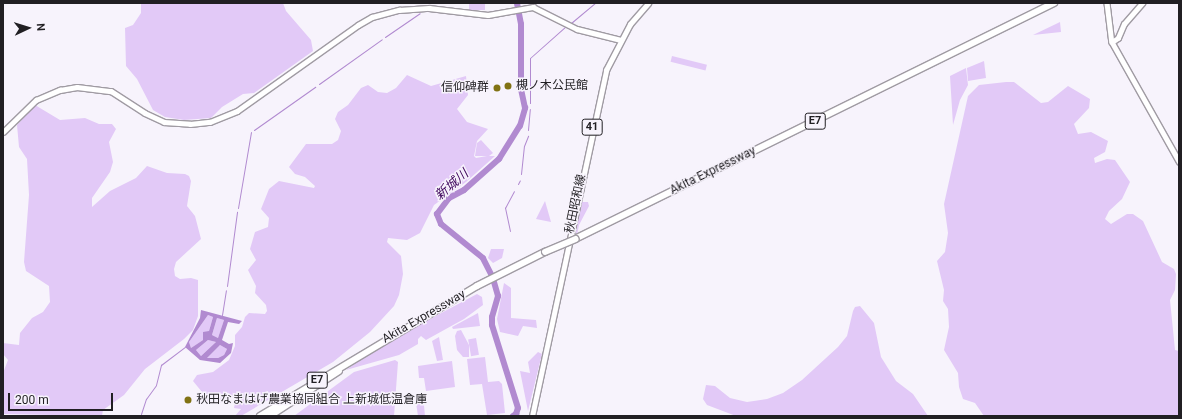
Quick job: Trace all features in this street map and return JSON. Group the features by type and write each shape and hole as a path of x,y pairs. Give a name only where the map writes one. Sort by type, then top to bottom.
{"highway":[{"name":"Akita Expressway","path":"260,416 375,346 503,272 575,239 1054,3"},
{"name":"Akita Expressway","path":"270,416 375,346"}],"main road":[{"name":"秋田昭和線","path":"532,416 598,97 606,70 621,40 630,24 648,3"}],"street":[{"path":"1107,3 1112,42 1179,160"},
{"path":"1112,42 1118,38 1124,24 1142,3"},
{"path":"3,132 25,108 36,100 60,90 76,87 111,91 145,113 164,122 190,124 210,122 237,111 372,17 416,8 488,15 512,12 527,7 538,8 577,29 621,40"}],"shaded area":[{"path":"141,3 283,3 286,11 311,40 313,51 254,93 243,94 222,107 211,118 184,120 165,117 153,110 137,79 126,66 125,28 133,25 141,13"},
{"path":"469,3 485,3 485,10 469,10"},
{"path":"1060,22 1061,32 1033,35"},
{"path":"672,56 707,65 705,71 671,62"},
{"path":"984,61 986,78 968,81 967,68"},
{"path":"966,68 968,85 960,100 953,125 950,76"},
{"path":"407,75 431,86 466,76 468,95 457,109 467,122 488,129 477,141 474,156 476,158 487,156 475,156 477,143 481,140 493,153 489,156 495,156 466,182 434,205 420,233 407,240 388,238 387,242 401,256 403,274 399,295 394,306 370,332 333,362 241,416 235,416 241,409 234,408 236,398 233,396 218,404 203,400 202,392 193,381 197,375 213,372 229,360 235,346 235,335 242,327 245,317 249,313 265,314 267,311 266,305 255,293 256,286 248,270 256,260 250,249 255,232 268,227 269,218 261,209 269,189 279,181 314,188 315,186 305,177 295,174 289,167 306,144 332,144 338,140 341,131 335,119 338,112 348,105 361,88 368,85 378,92 387,93 396,88"},
{"path":"1014,82 1041,103 1048,102 1068,86 1090,99 1089,108 1074,124 1078,134 1091,132 1108,141 1105,152 1094,158 1095,163 1107,159 1115,160 1130,182 1122,199 1109,211 1105,219 1111,224 1127,214 1133,214 1143,221 1162,262 1174,269 1176,274 1175,290 1170,300 1175,350 1179,351 1179,416 984,416 975,403 963,399 959,387 958,373 944,350 949,327 948,309 943,301 944,290 937,261 945,252 948,233 944,204 968,96 979,85"},
{"path":"35,105 60,120 85,118 99,124 112,124 116,129 109,142 113,162 110,172 92,198 92,207 110,191 136,178 147,166 167,173 185,174 189,176 191,181 187,206 195,216 201,239 176,262 174,269 175,276 180,279 191,278 198,280 198,316 193,330 184,339 145,369 124,395 103,410 102,416 3,414 3,373 8,360 3,354 3,343 19,345 20,333 32,318 43,312 50,302 49,286 26,271 24,262 29,195 27,159 19,147 17,125"},
{"path":"545,201 551,222 536,219"},
{"path":"582,202 588,202 589,206 579,225 577,235 574,237"},
{"path":"491,249 504,249 502,258 493,263 488,258"},
{"path":"504,283 511,288 511,318 536,320 537,328 523,326 518,336 500,332 497,319"},
{"path":"477,294 482,297 483,305 464,319 426,340 421,336 418,339 418,344 399,355 346,370 383,344"},
{"path":"860,306 874,323 881,357 896,381 913,394 928,416 736,416 707,405 703,399 706,385 715,386 730,398 747,402 767,399 783,393 802,380 838,347 847,336 855,307"},
{"path":"201,310 242,321 239,324 228,322 222,340 229,344 233,343 231,353 220,363 200,360 185,347 200,318","holes":["208,315 213,317 209,331 203,332 203,340 191,348 189,342","217,318 224,320 218,338 212,335","208,340 216,342 201,356 196,350","220,345 227,349 224,355 218,358 207,358"]},
{"path":"478,313 480,326 453,329 452,327"},
{"path":"208,315 213,317 209,331 203,340 191,348 189,342"},
{"path":"217,318 224,320 218,338 212,335"},
{"path":"461,330 469,345 469,357 463,357 457,350 455,336 457,331"},
{"path":"439,337 443,360 437,361 432,341"},
{"path":"476,338 479,355 471,356 468,339"},
{"path":"208,340 216,342 201,356 196,350"},
{"path":"220,345 227,349 224,355 218,358 207,358"},
{"path":"538,352 542,354 528,411 520,371 530,373 528,362"},
{"path":"485,357 488,382 499,381 502,384 505,413 487,415 482,384 470,385 467,359"},
{"path":"395,360 398,362 394,416 294,416 354,372"},
{"path":"452,361 455,387 426,391 424,378 419,378 418,366"},
{"path":"423,395 425,416 418,416 415,396"}],"waterway":[{"name":"新城川","path":"513,416 516,414 518,408 492,325 492,317 498,296 493,278 483,258 441,224 437,214 449,198 464,190 499,159 520,126 525,108 521,89 521,24 517,3"},
{"path":"571,23 595,3"},
{"path":"385,37 420,13"},
{"path":"530,103 530,58 566,26"},
{"path":"319,84 382,39"},
{"path":"254,130 315,87"},
{"path":"528,130 530,109"},
{"path":"238,208 251,132"},
{"path":"521,174 524,146 528,136"},
{"path":"518,184 520,180"},
{"path":"510,231 505,208 514,191"},
{"path":"227,286 237,212"},
{"path":"222,315 226,290"},
{"path":"141,414 146,399 156,385 161,365 185,347"}],"place":[{"name":"槻ノ木公民館","path":"508,86"},
{"name":"信仰碑群","path":"497,88"},
{"name":"秋田なまはげ農業協同組合 上新城低温倉庫","path":"188,400"}]}
